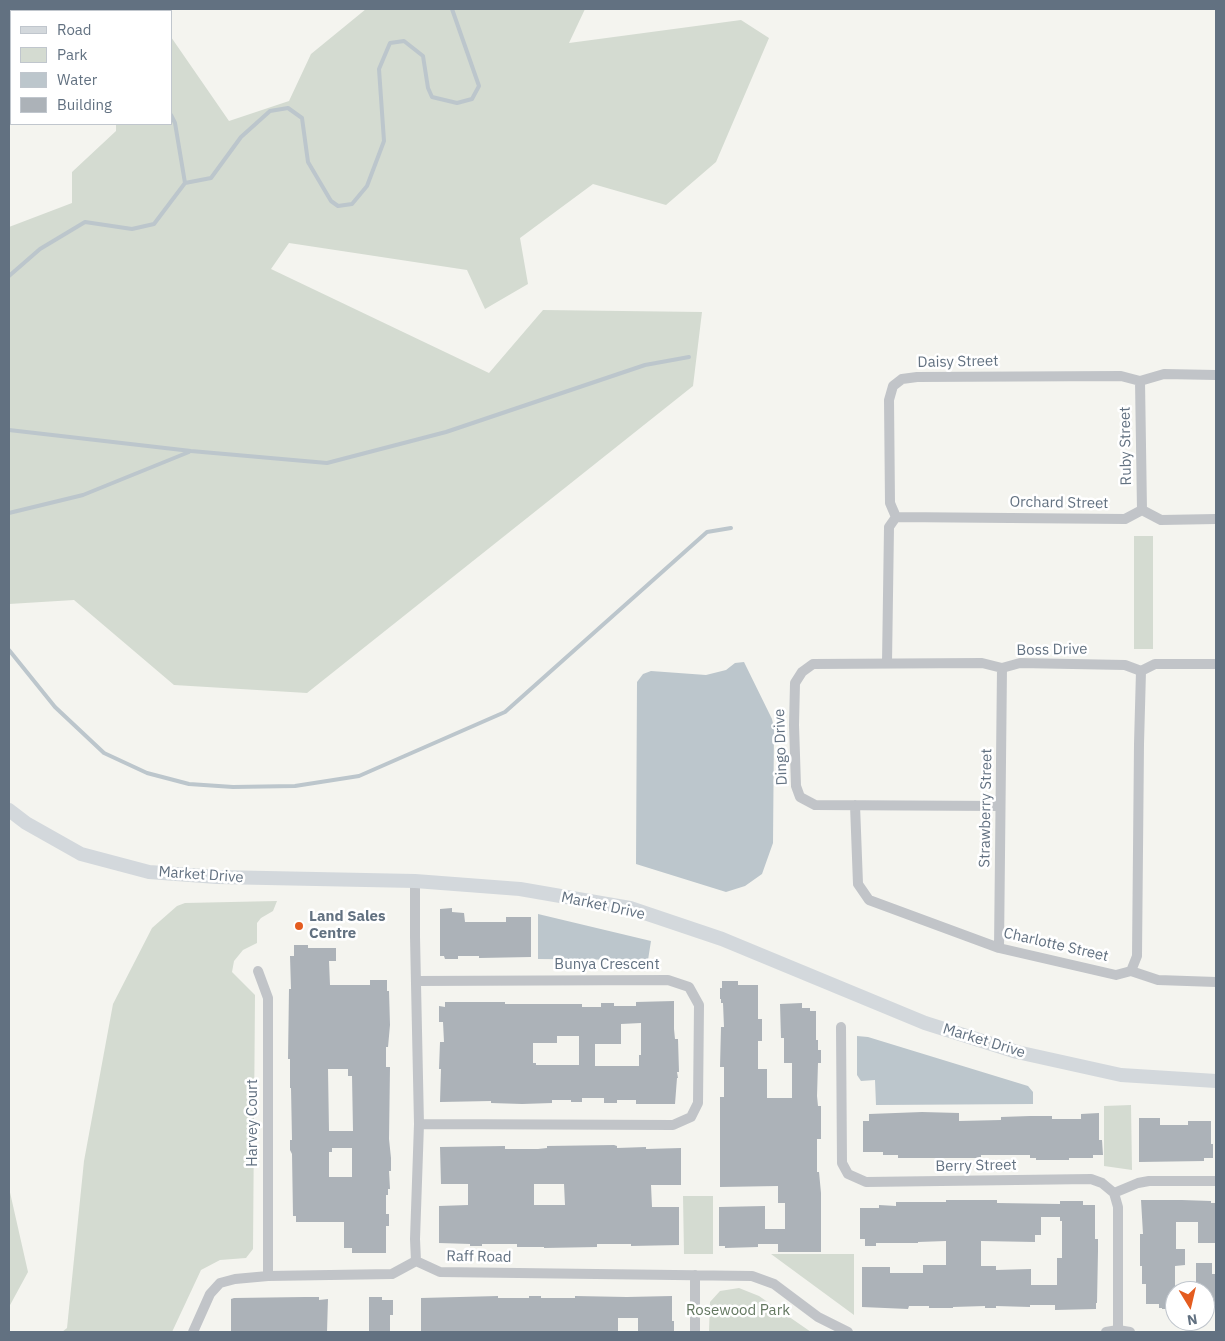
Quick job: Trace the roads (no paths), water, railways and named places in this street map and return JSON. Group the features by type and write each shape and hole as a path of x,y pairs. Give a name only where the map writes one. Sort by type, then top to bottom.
{"street":[{"name":"Daisy Street","path":"896,517 890,503 889,395 892,386 902,379 917,377 1121,376 1140,381 1164,374 1216,374"},
{"name":"Ruby Street","path":"1140,381 1142,510"},
{"name":"Orchard Street","path":"896,517 1125,519 1142,510"},
{"path":"1142,510 1161,520 1216,519"},
{"path":"887,663 889,527 896,517"},
{"name":"Boss Drive","path":"887,663 982,663 1002,668 1020,663 1125,665 1141,671"},
{"name":"Dingo Drive","path":"887,663 814,664 802,672 796,683 794,725 796,786 800,797 815,805 1000,806"},
{"path":"1216,664 1155,664 1141,671 1137,956 1131,971 1158,980 1216,982"},
{"name":"Strawberry Street","path":"999,948 1002,668"},
{"name":"Charlotte Street","path":"855,805 858,884 870,900 999,948 1116,975 1131,971"},
{"name":"Market Drive","path":"9,810 26,824 81,854 149,872 217,878 415,881 520,890 630,908 722,939 925,1023 1017,1052 1122,1075 1216,1081"},
{"path":"193,1332 210,1294 220,1283 235,1279 268,1276 392,1274 416,1261 419,1124 415,881"},
{"name":"Harvey Court","path":"258,971 268,998 268,1276"},
{"name":"Bunya Crescent","path":"416,981 668,980 689,987 699,1005 698,1103 691,1117 672,1125 419,1124"},
{"name":"Berry Street","path":"841,1027 842,1163 848,1174 866,1182 1091,1179 1102,1183 1114,1194"},
{"path":"1118,1330 1118,1207 1114,1194 1138,1182 1216,1181"},
{"name":"Raff Road","path":"416,1261 440,1272 752,1276 774,1284 818,1317 848,1332"},
{"path":"695,1275 695,1332"},
{"path":"1106,1332 1118,1330 1130,1332"}],"water":[{"path":"744,662 772,719 774,728 773,843 762,874 745,886 726,892 636,864 637,682 643,674 651,671 706,675 726,670 735,663"},
{"path":"538,914 651,941 648,960 538,959"},
{"path":"857,1036 868,1037 1028,1086 1033,1092 1033,1104 876,1105 875,1080 861,1081 857,1075"}],"waterway":[{"path":"185,183 211,178 241,137 270,111 288,108 302,118 308,162 331,201 338,206 352,204 367,186 384,141 379,69 390,43 404,41 423,56 428,88 432,97 457,103 472,99 479,86 452,9"},
{"path":"9,276 40,249 85,222 132,229 154,224 185,183 175,123 172,117"},
{"path":"9,430 191,451 327,463 446,432 645,365 689,357"},
{"path":"9,513 83,495 189,452"},
{"path":"9,650 55,707 104,753 147,773 189,784 233,787 295,786 359,776 505,712 707,532 731,528"}],"place":[{"name":"Land Sales Centre","path":"299,926"}],"park label":[{"name":"Rosewood Park","path":"738,1311"}]}
